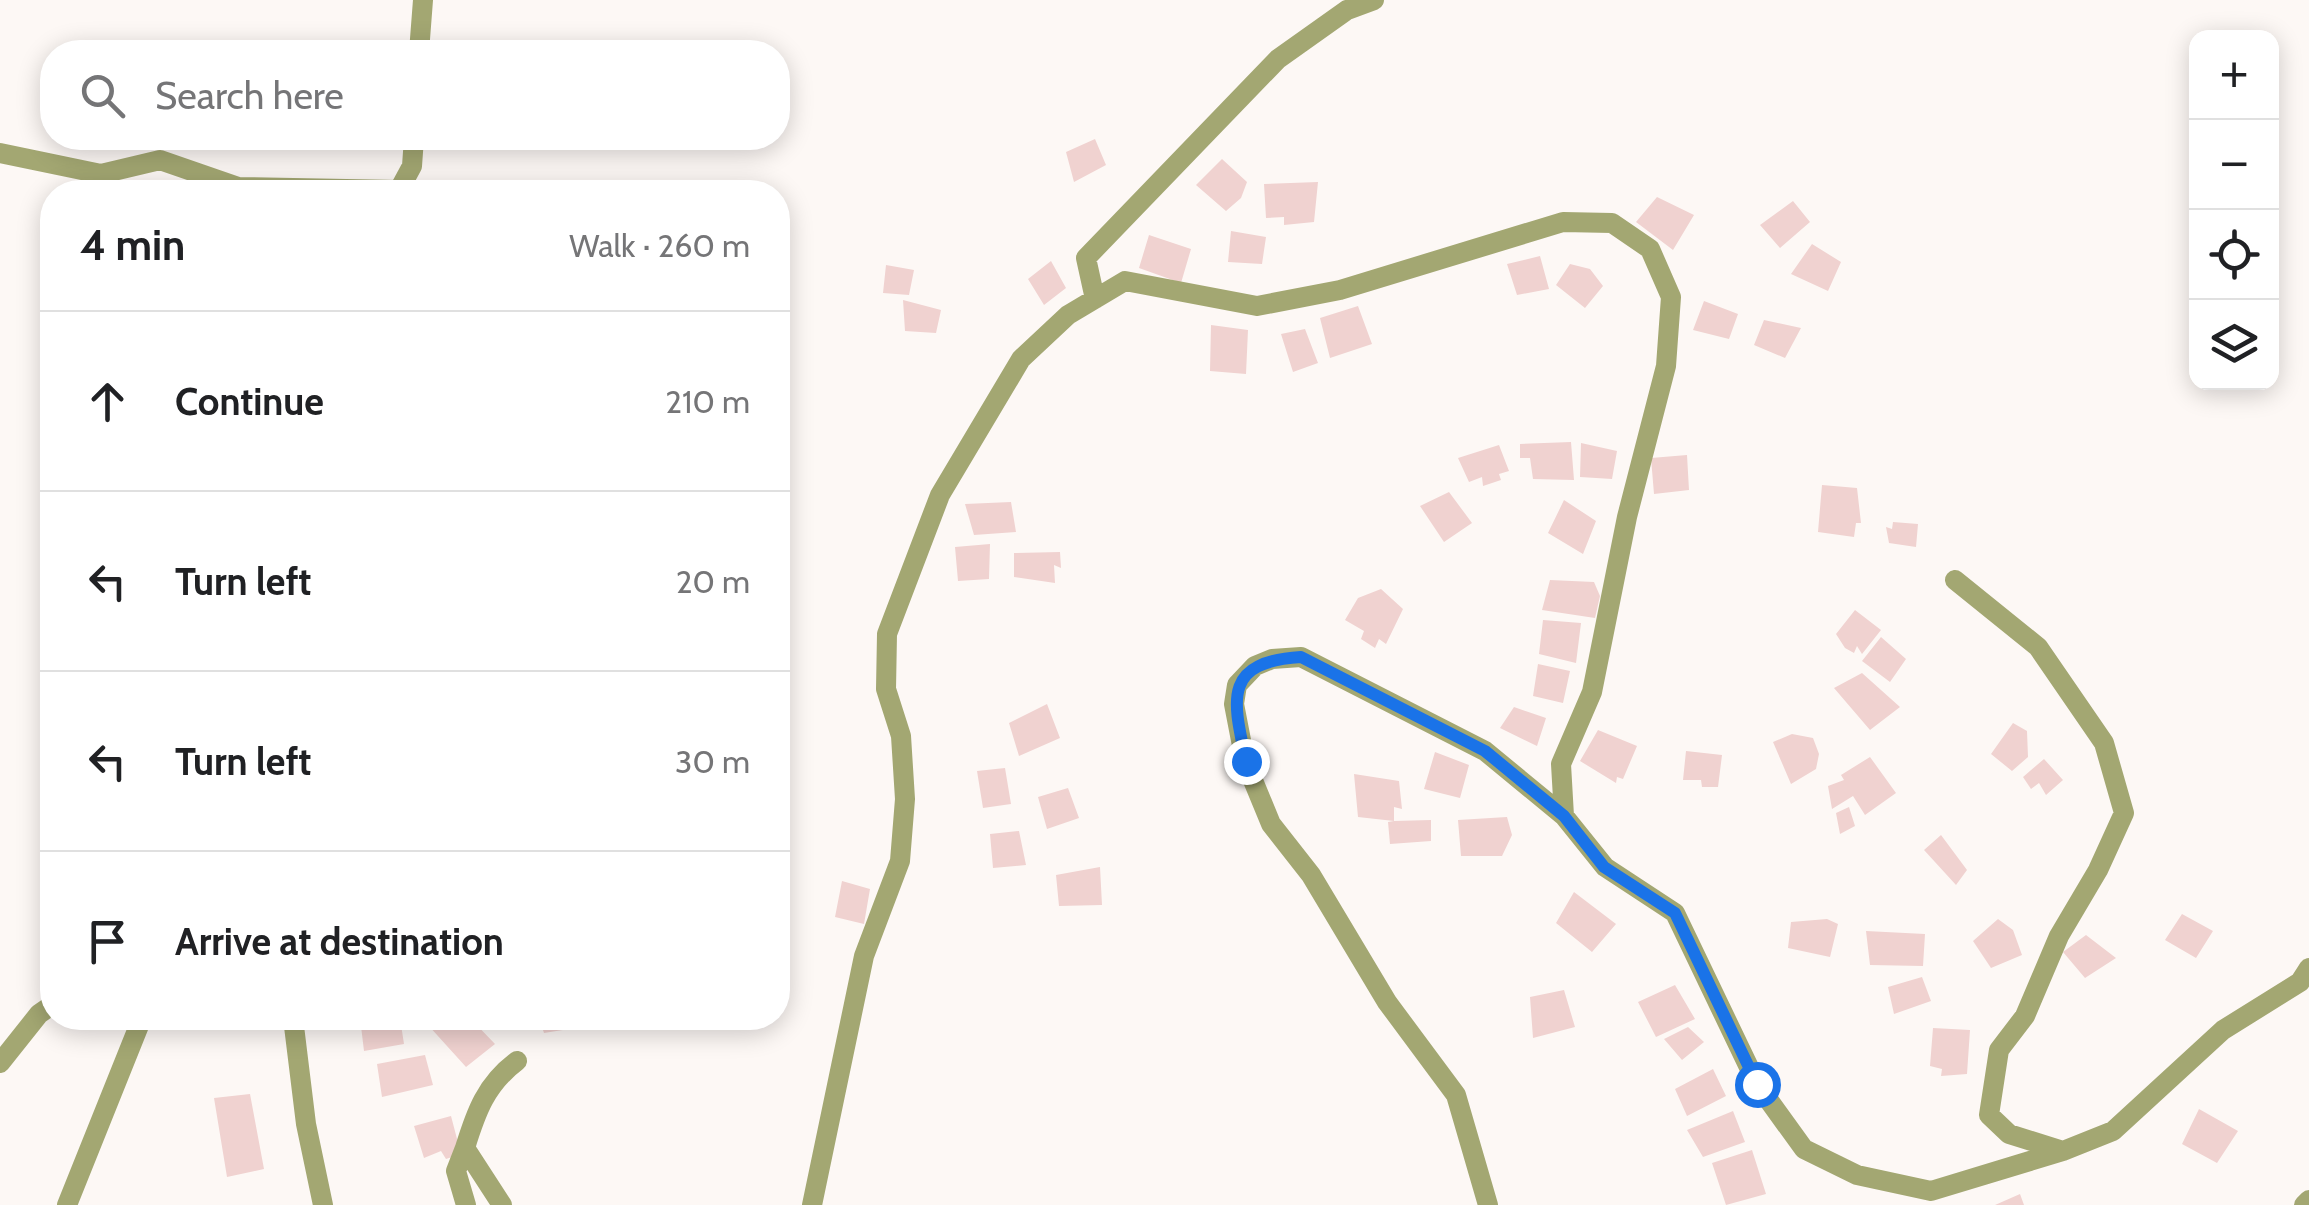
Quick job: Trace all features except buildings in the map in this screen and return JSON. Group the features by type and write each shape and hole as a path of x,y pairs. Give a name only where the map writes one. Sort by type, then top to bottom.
{"street":[{"path":"420,40 422,0"},
{"path":"1095,299 1086,258 1278,58 1348,10 1374,0"},
{"path":"405,180 412,166 413,150"},
{"path":"0,153 101,174 160,160 218,180"},
{"path":"812,1205 864,956 900,861 905,799 902,736 886,689 888,634 940,495 1021,360 1068,315 1125,282 1257,306 1340,290 1563,222 1612,223 1650,249 1672,298 1666,366 1627,517 1615,598 1592,692 1562,764 1564,816"},
{"path":"1954,580 2038,648 2104,743 2124,813 2098,870 2058,936 2025,1016 1999,1050 1989,1115 2010,1134 2064,1151"},
{"path":"1488,1205 1456,1095 1386,1002 1310,875 1272,824 1246,761 1234,704 1237,685 1255,666 1272,659 1301,657 1485,751 1564,816 1604,867 1675,913 1757,1084 1804,1150 1857,1175 1931,1191 2064,1151 2113,1131 2223,1030 2300,982 2309,968"},
{"path":"0,1063 40,1013"},
{"path":"67,1205 137,1030"},
{"path":"294,1030 306,1124 323,1205"},
{"path":"466,1205 456,1171 476,1110 496,1077 517,1061"},
{"path":"466,1148 502,1205"}],"route":[{"path":"1246,761 1234,704 1237,685 1255,666 1272,659 1301,657 1485,751 1564,816 1604,867 1675,913 1757,1084"}]}
